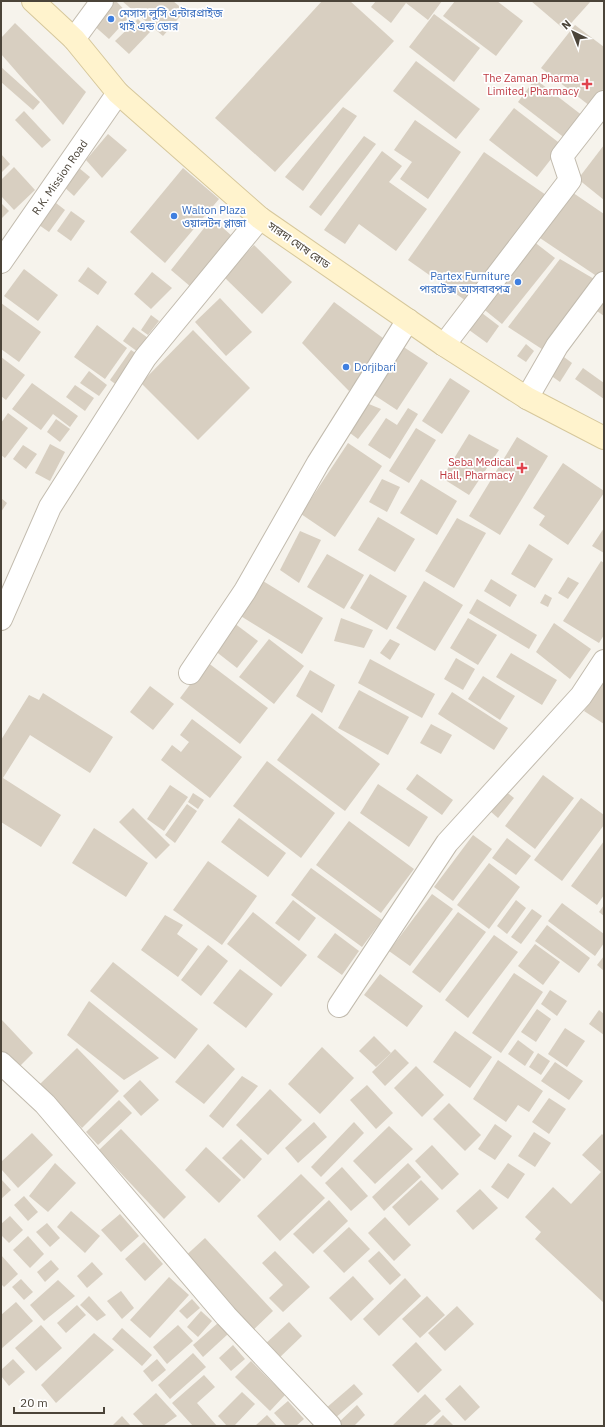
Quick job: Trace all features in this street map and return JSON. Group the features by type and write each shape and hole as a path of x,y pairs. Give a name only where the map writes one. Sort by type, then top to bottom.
{"main road":[{"name":"সারদা ঘোষ রোড","path":"33,1 74,39 118,93 260,218 444,345 527,398 604,438"}],"street":[{"path":"74,39 102,1"},
{"name":"R.K. Mission Road","path":"1,262 118,93"},
{"path":"444,345 570,180 562,156 604,102"},
{"path":"1,619 50,507 145,358 260,218"},
{"path":"527,398 557,346 604,283"},
{"path":"190,673 245,591 318,463 408,320"},
{"path":"339,1006 447,843 581,696 604,662"},
{"path":"1,1063 45,1104 226,1316 330,1426"}],"building":[{"name":"মেসাস লুসি এন্টারপ্রাইজ থাই এন্ড ডোর","path":"110,1 116,1 130,16 109,39 91,23"},
{"path":"122,1 173,1 185,11 163,36"},
{"path":"322,1 350,1 394,41 275,172 215,118"},
{"path":"376,1 442,1 428,20 406,3 391,23 371,7"},
{"path":"455,1 497,1 523,21 496,56 443,16"},
{"path":"531,1 591,1 565,30"},
{"path":"434,14 480,48 454,82 409,47"},
{"path":"138,19 150,32 129,54 115,41"},
{"path":"15,23 86,92 63,125 1,54 1,38"},
{"path":"575,25 604,47 604,88 590,106 541,68"},
{"path":"416,61 480,109 456,139 393,91"},
{"path":"1,67 40,102 33,110 1,82"},
{"path":"535,79 583,116 566,139 518,102"},
{"path":"343,107 357,116 303,191 285,177"},
{"path":"514,108 562,145 537,177 489,140"},
{"path":"24,111 51,140 42,148 15,120"},
{"path":"415,120 461,152 428,199 400,179 412,162 394,150"},
{"path":"108,134 127,150 102,178 86,160"},
{"path":"364,136 376,144 321,216 309,207"},
{"path":"604,145 604,200 578,179"},
{"path":"382,151 402,166 389,182 427,209 396,251 359,224 345,244 324,230"},
{"path":"484,152 546,195 469,303 408,260"},
{"path":"1,154 10,164 1,173"},
{"path":"14,167 35,190 14,210 1,196 1,180"},
{"path":"79,168 90,177 74,196 63,186"},
{"name":"Walton Plaza ওয়ালটন প্লাজা","path":"183,168 219,199 165,263 130,232"},
{"path":"566,188 604,214 604,269 598,277 534,234"},
{"path":"1,203 9,211 1,219"},
{"path":"56,203 65,210 49,232 39,225"},
{"path":"71,211 85,221 71,241 57,231"},
{"path":"212,218 232,236 191,287 171,270"},
{"name":"Partex Furniture পারটেক্স আসবাবপত্র","path":"533,241 555,258 502,324 481,307"},
{"path":"254,245 292,282 262,314 224,277"},
{"path":"560,259 601,283 548,353 508,327"},
{"path":"88,267 107,282 98,295 78,281"},
{"path":"24,269 58,295 38,321 4,296"},
{"path":"152,272 172,288 151,309 134,294"},
{"path":"220,298 252,332 226,356 195,322"},
{"path":"604,300 604,316 597,311"},
{"name":"Dorjibari","path":"334,302 387,341 349,391 302,343"},
{"path":"1,303 41,332 19,362 1,349"},
{"path":"478,310 499,326 487,343 465,327"},
{"path":"151,315 159,321 148,335 141,330"},
{"path":"97,325 127,348 105,379 74,357"},
{"path":"133,327 148,338 138,352 123,341"},
{"path":"193,330 250,388 198,440 141,383"},
{"path":"399,344 428,363 397,410 368,391"},
{"path":"526,344 534,351 526,362 517,356"},
{"path":"131,350 140,356 118,386 110,380"},
{"path":"556,351 572,363 560,382 543,370"},
{"path":"1,357 25,375 6,400 1,396"},
{"path":"583,368 604,383 604,399 575,379"},
{"path":"89,371 107,385 99,396 80,383"},
{"path":"450,378 470,391 442,434 422,421"},
{"path":"32,383 78,416 70,427 53,414 41,430 12,409"},
{"path":"75,385 94,398 85,411 66,397"},
{"path":"364,402 381,409 358,439 346,430"},
{"path":"408,408 418,414 390,459 368,445 386,418 397,425"},
{"path":"8,413 28,428 5,458 1,455 1,423"},
{"path":"56,419 70,429 60,442 47,432"},
{"path":"416,428 436,440 409,483 389,471"},
{"path":"469,434 499,450 469,495 442,478"},
{"path":"517,437 548,456 500,535 469,516"},
{"path":"348,443 382,466 335,537 301,514"},
{"path":"50,444 65,452 50,481 35,473"},
{"path":"23,445 37,454 26,469 13,459"},
{"path":"563,463 604,491 568,545 539,525 545,516 533,508"},
{"path":"382,479 400,487 387,512 369,502"},
{"path":"421,479 457,501 437,535 400,513"},
{"path":"1,498 7,503 1,512"},
{"path":"378,517 415,539 395,572 358,550"},
{"path":"457,518 486,533 454,588 425,571"},
{"path":"604,528 604,553 592,546"},
{"path":"300,531 321,540 299,583 280,570"},
{"path":"529,544 553,559 535,588 511,574"},
{"path":"327,554 364,575 344,609 307,587"},
{"path":"601,561 604,563 604,635 599,643 563,621"},
{"path":"370,574 407,596 387,630 350,608"},
{"path":"568,577 579,583 568,599 558,593"},
{"path":"491,579 517,595 510,607 484,591"},
{"path":"263,581 323,618 302,654 239,615"},
{"path":"424,581 463,605 435,651 396,628"},
{"path":"545,594 552,598 548,607 540,603"},
{"path":"477,599 537,635 529,649 469,613"},
{"path":"341,618 373,630 364,648 334,641"},
{"path":"468,618 497,635 478,665 450,648"},
{"path":"234,623 258,641 237,668 214,650"},
{"path":"554,623 591,649 570,679 536,652"},
{"path":"269,639 304,666 274,704 239,677"},
{"path":"390,639 400,644 390,660 380,653"},
{"path":"511,653 557,680 542,705 496,677"},
{"path":"456,658 475,669 463,690 444,679"},
{"path":"370,659 435,694 422,718 358,683"},
{"path":"207,662 268,708 240,744 180,698"},
{"path":"310,670 335,685 322,713 296,696"},
{"path":"483,676 515,696 500,720 468,699"},
{"path":"604,682 604,724 584,711"},
{"path":"150,686 174,704 153,730 130,712"},
{"path":"359,690 409,717 388,755 338,728"},
{"path":"452,692 508,728 494,750 438,714"},
{"path":"43,693 113,737 90,773 30,735 3,778 61,815 41,847 1,822 1,740 29,695 39,700"},
{"path":"312,713 380,764 345,811 277,760"},
{"path":"192,719 242,757 210,798 161,760 172,745 181,752 189,742 180,735"},
{"path":"431,724 452,735 441,754 420,743"},
{"path":"267,761 335,813 301,858 233,806"},
{"path":"417,774 453,800 442,815 406,789"},
{"path":"543,775 574,798 535,849 505,826"},
{"path":"378,784 428,817 409,847 360,813"},
{"path":"170,785 188,797 164,831 147,819"},
{"path":"505,791 514,798 498,818 490,811"},
{"path":"193,793 204,800 198,809 188,802"},
{"path":"581,798 604,815 604,825 562,881 534,860"},
{"path":"187,804 197,811 175,843 165,835"},
{"path":"133,808 170,845 156,859 119,822"},
{"path":"239,818 286,853 268,877 221,842"},
{"path":"349,821 414,869 381,913 316,865"},
{"path":"94,828 148,863 126,897 72,863"},
{"path":"473,835 492,849 453,901 434,887"},
{"path":"507,838 531,856 516,875 492,858"},
{"path":"604,841 604,895 597,905 571,886"},
{"path":"208,861 257,896 222,945 173,910"},
{"path":"489,863 520,887 489,929 457,905"},
{"path":"311,868 382,920 362,947 291,895"},
{"path":"432,894 453,909 410,966 389,951"},
{"path":"293,900 316,918 299,941 275,923"},
{"path":"516,900 526,908 507,934 497,926"},
{"path":"562,903 604,934 604,943 595,956 548,921"},
{"path":"604,905 604,916 599,912"},
{"path":"532,909 542,916 521,944 511,937"},
{"path":"253,912 307,955 281,987 227,944"},
{"path":"458,912 486,932 440,993 412,972"},
{"path":"165,915 183,925 177,934 198,949 178,977 141,950"},
{"path":"547,925 590,958 579,973 535,941"},
{"path":"335,933 359,951 342,975 317,957"},
{"path":"494,935 518,952 468,1018 445,1000"},
{"path":"535,944 560,962 543,985 518,966"},
{"path":"208,945 228,961 201,996 181,980"},
{"path":"604,956 604,971 597,965"},
{"path":"113,962 198,1029 175,1059 90,991"},
{"path":"240,969 273,994 246,1028 213,1003"},
{"path":"514,973 543,992 501,1053 472,1033"},
{"path":"380,974 423,1006 407,1027 364,995"},
{"path":"550,990 567,1001 557,1016 541,1004"},
{"path":"89,1001 159,1058 124,1080 67,1035"},
{"path":"537,1009 551,1019 536,1042 521,1032"},
{"path":"599,1010 604,1014 604,1035 589,1024"},
{"path":"1,1019 33,1053 16,1070 1,1054"},
{"path":"565,1028 585,1041 567,1067 548,1054"},
{"path":"455,1031 492,1057 470,1088 433,1062"},
{"path":"374,1036 391,1053 376,1067 359,1051"},
{"path":"518,1040 534,1052 525,1066 508,1054"},
{"path":"208,1044 235,1069 204,1104 175,1082"},
{"path":"322,1047 354,1078 320,1114 288,1084"},
{"path":"77,1048 119,1091 82,1128 39,1085"},
{"path":"395,1049 409,1063 385,1086 372,1072"},
{"path":"538,1053 550,1061 541,1075 529,1067"},
{"path":"498,1060 543,1091 529,1112 518,1105 506,1122 473,1099"},
{"path":"555,1062 583,1081 569,1100 541,1081"},
{"path":"416,1066 444,1095 422,1117 394,1088"},
{"path":"242,1076 258,1086 223,1128 209,1116"},
{"path":"140,1080 159,1100 141,1116 123,1096"},
{"path":"367,1085 393,1113 376,1129 350,1100"},
{"path":"270,1089 302,1120 268,1155 236,1125"},
{"path":"549,1098 566,1109 549,1134 532,1122"},
{"path":"119,1100 132,1113 98,1145 86,1132"},
{"path":"449,1103 481,1135 465,1151 433,1119"},
{"path":"314,1122 327,1137 298,1163 285,1148"},
{"path":"354,1122 364,1133 321,1177 311,1167"},
{"path":"495,1124 512,1136 495,1160 478,1149"},
{"path":"389,1126 413,1149 375,1184 353,1161"},
{"path":"121,1129 186,1197 164,1219 99,1150"},
{"path":"534,1132 551,1143 535,1167 518,1156"},
{"path":"32,1133 53,1155 18,1188 1,1169 1,1162"},
{"path":"602,1134 604,1136 604,1303 535,1239 541,1232 525,1217 553,1187 571,1204 601,1172 582,1155"},
{"path":"241,1139 262,1159 244,1179 222,1158"},
{"path":"432,1145 459,1174 442,1190 415,1161"},
{"path":"206,1147 241,1180 219,1203 185,1170"},
{"path":"55,1163 76,1183 48,1212 29,1196"},
{"path":"408,1163 421,1177 384,1211 372,1197"},
{"path":"508,1163 525,1174 508,1199 491,1187"},
{"path":"342,1167 368,1196 351,1211 325,1183"},
{"path":"301,1174 325,1198 280,1241 257,1216"},
{"path":"1,1179 11,1190 1,1199"},
{"path":"421,1180 439,1199 409,1226 392,1207"},
{"path":"480,1189 498,1208 473,1230 456,1211"},
{"path":"24,1196 38,1212 28,1221 14,1205"},
{"path":"329,1200 348,1221 313,1254 293,1234"},
{"path":"71,1211 100,1236 85,1253 57,1227"},
{"path":"120,1214 139,1236 121,1252 101,1230"},
{"path":"10,1216 23,1230 9,1243 1,1235 1,1224"},
{"path":"385,1217 411,1245 394,1261 368,1233"},
{"path":"47,1223 60,1238 50,1247 36,1232"},
{"path":"349,1227 370,1249 344,1273 323,1251"},
{"path":"28,1236 44,1254 30,1268 13,1250"},
{"path":"205,1238 273,1311 251,1332 182,1259"},
{"path":"144,1242 163,1264 145,1281 125,1259"},
{"path":"275,1251 310,1287 283,1312 269,1298 283,1285 262,1263"},
{"path":"379,1251 401,1275 390,1285 368,1261"},
{"path":"1,1255 18,1274 4,1287 1,1284"},
{"path":"51,1260 59,1269 45,1282 37,1272"},
{"path":"92,1262 103,1274 87,1288 77,1276"},
{"path":"353,1276 374,1299 351,1321 329,1298"},
{"path":"169,1277 189,1295 150,1338 130,1320"},
{"path":"405,1278 421,1296 379,1336 363,1319"},
{"path":"21,1279 33,1292 24,1300 12,1287"},
{"path":"58,1280 75,1296 44,1321 30,1305"},
{"path":"121,1291 134,1308 122,1319 107,1301"},
{"path":"89,1296 106,1315 97,1321 80,1305"},
{"path":"427,1296 445,1315 420,1338 402,1319"},
{"path":"192,1299 200,1308 187,1319 179,1311"},
{"path":"16,1302 33,1321 1,1349 1,1315"},
{"path":"77,1305 86,1315 66,1333 57,1323"},
{"path":"457,1306 474,1324 445,1351 428,1333"},
{"path":"201,1311 212,1321 198,1337 187,1327"},
{"path":"289,1322 302,1336 277,1360 264,1345"},
{"path":"218,1323 228,1334 203,1357 193,1345"},
{"path":"41,1325 62,1348 36,1371 15,1348"},
{"path":"178,1325 193,1341 167,1364 153,1347"},
{"path":"122,1328 152,1355 142,1366 112,1339"},
{"path":"94,1333 114,1350 56,1403 41,1385"},
{"path":"416,1342 442,1370 418,1393 392,1365"},
{"path":"233,1345 245,1359 231,1371 219,1358"},
{"path":"193,1353 206,1367 170,1399 158,1385"},
{"path":"13,1359 25,1372 9,1386 1,1376 1,1370"},
{"path":"157,1359 166,1370 152,1382 143,1371"},
{"path":"251,1361 285,1395 270,1411 235,1377"},
{"path":"204,1375 215,1387 197,1403 217,1426 193,1426 172,1403"},
{"path":"354,1384 363,1394 334,1419 325,1409"},
{"path":"460,1385 480,1407 465,1421 445,1399"},
{"path":"242,1392 255,1404 234,1426 227,1426 218,1416"},
{"path":"156,1393 177,1416 163,1426 144,1426 133,1414"},
{"path":"425,1394 441,1411 424,1426 392,1426"},
{"path":"288,1401 304,1419 296,1426 286,1426 274,1413"},
{"path":"357,1405 365,1415 354,1426 341,1426 338,1423"},
{"path":"267,1415 277,1426 255,1426"},
{"path":"443,1415 454,1426 432,1426"},
{"path":"122,1416 131,1426 112,1426"}],"place":[{"name":"মেসাস লুসি এন্টারপ্রাইজ থাই এন্ড ডোর","path":"111,19"},
{"name":"The Zaman Pharma Limited, Pharmacy","path":"587,84"},
{"name":"Walton Plaza ওয়ালটন প্লাজা","path":"174,216"},
{"name":"Partex Furniture পারটেক্স আসবাবপত্র","path":"518,282"},
{"name":"Dorjibari","path":"346,367"},
{"name":"Seba Medical Hall, Pharmacy","path":"522,468"}]}
